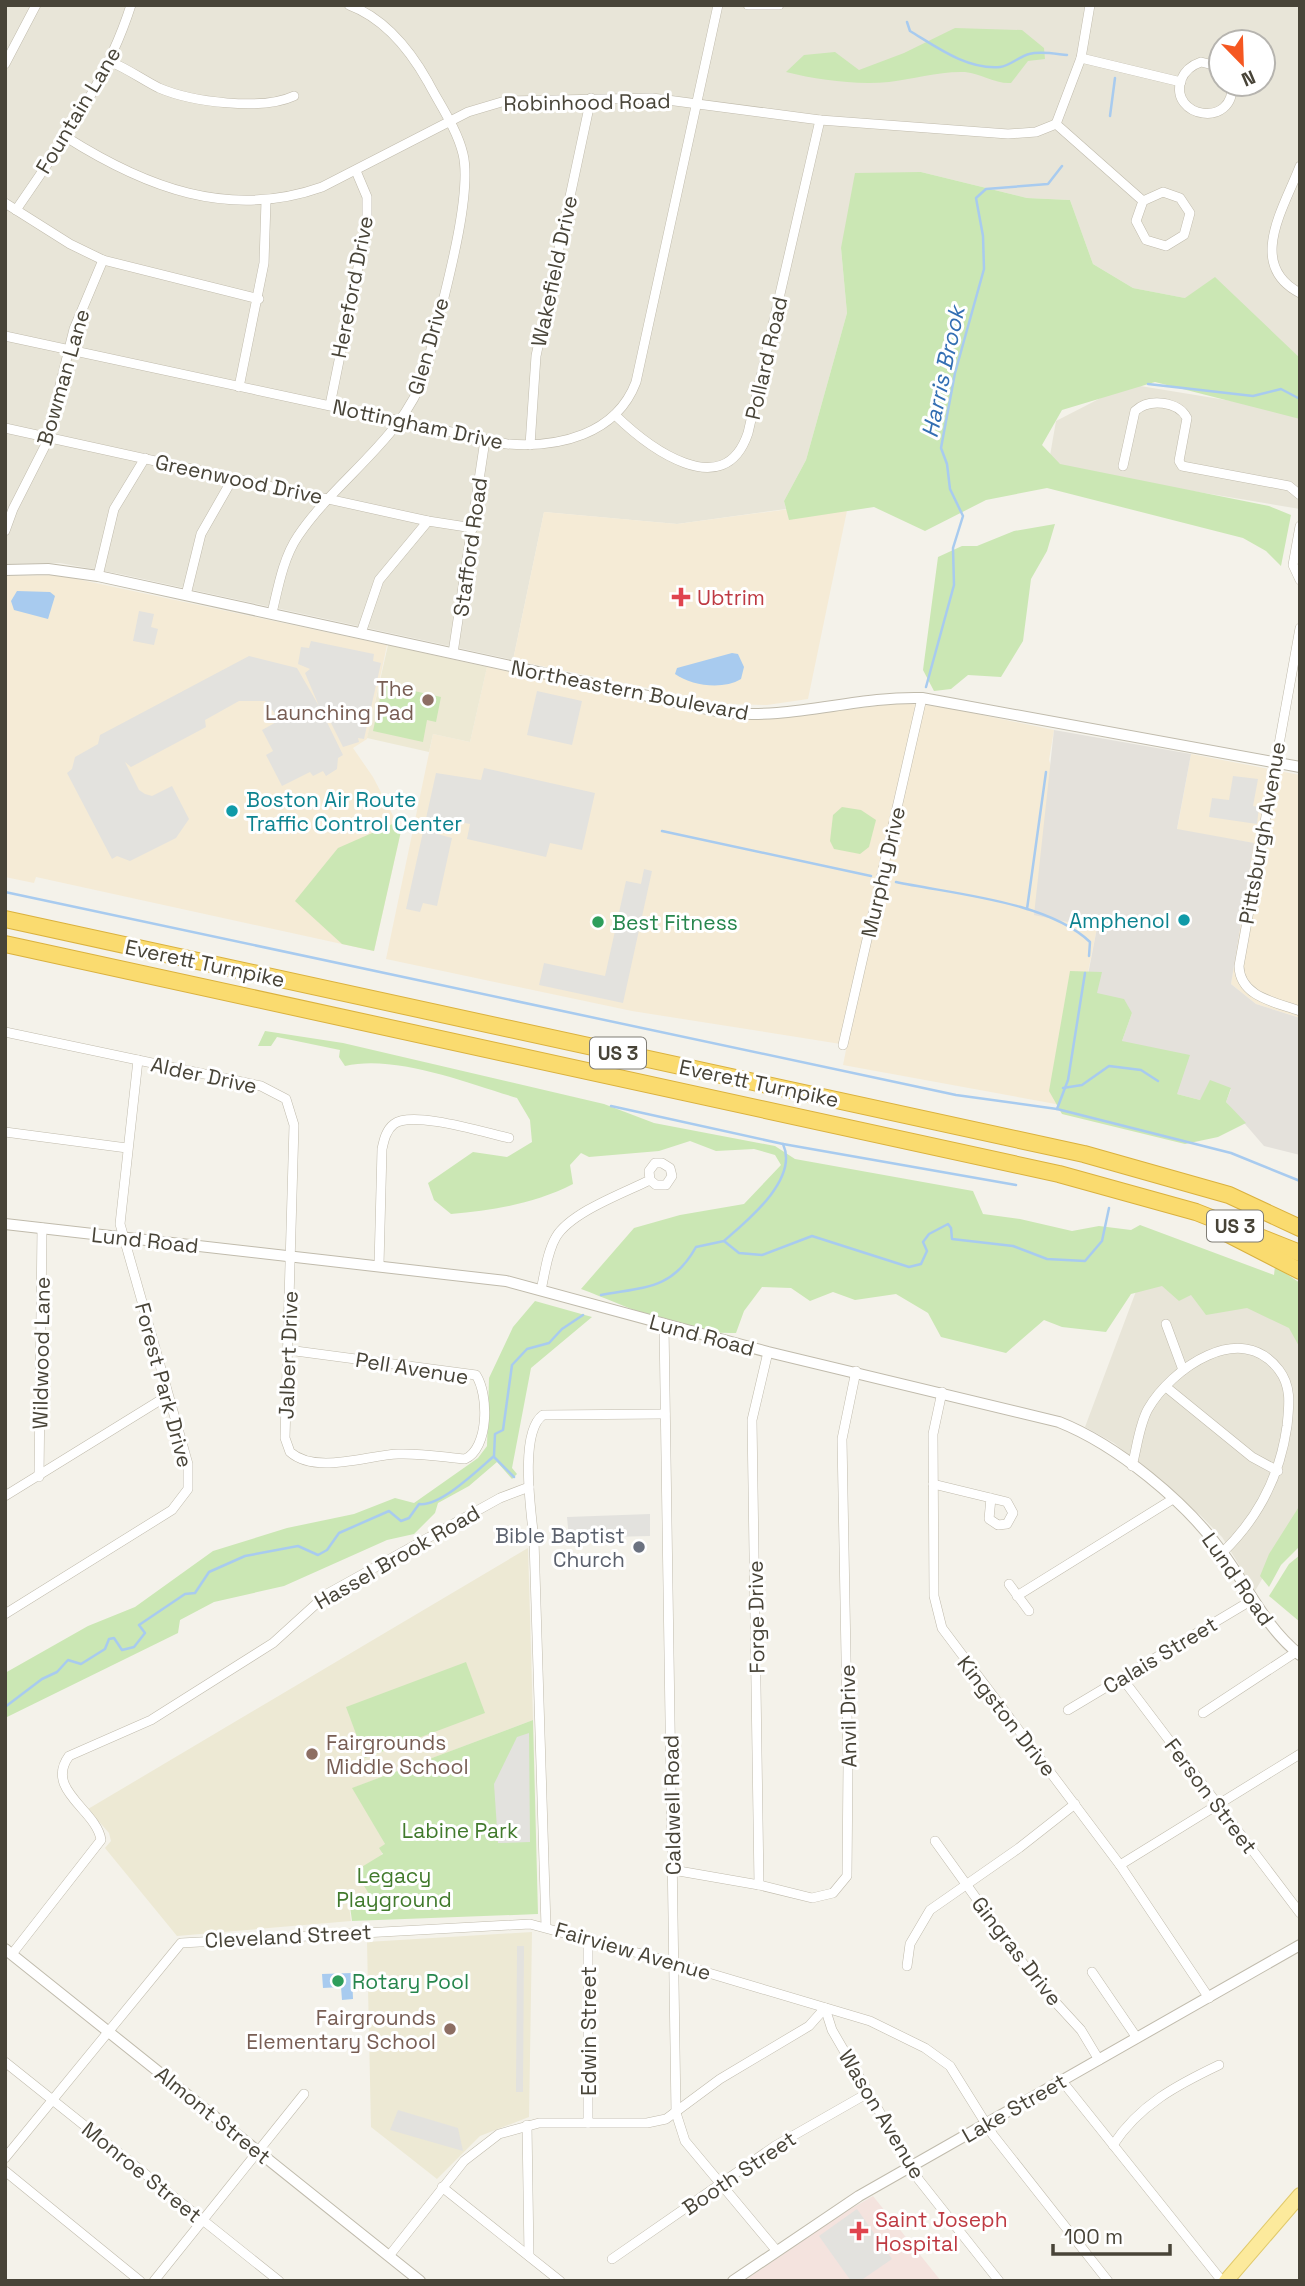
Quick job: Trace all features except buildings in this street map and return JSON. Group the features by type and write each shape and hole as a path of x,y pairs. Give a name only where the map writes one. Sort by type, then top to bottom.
{"highway":[{"name":"Everett Turnpike","path":"5,919 1056,1148 1229,1195 1300,1228"},
{"name":"Everett Turnpike","path":"5,944 1059,1174 1168,1203 1300,1253"},
{"path":"5,954 318,1013"},
{"path":"1229,1195 1262,1202 1300,1216"},
{"path":"1168,1203 1300,1271"}],"main road":[{"path":"1231,2279 1294,2210 1300,2195"}],"street":[{"path":"5,64 36,5"},
{"name":"Fountain Lane","path":"16,210 66,137 111,62 131,5"},
{"name":"Glen Drive","path":"272,613 292,548 330,499 400,422 417,394 426,370 462,204 465,176 463,154 449,121 403,45 380,23 349,5"},
{"name":"Nottingham Drive","path":"5,336 485,440 530,445 583,435 615,415 632,391 641,362 718,5"},
{"path":"748,5 779,5"},
{"path":"1090,5 1082,58 1056,124 1143,201"},
{"path":"1082,58 1181,82"},
{"path":"111,62 163,89 191,96 267,104 294,96"},
{"path":"1207,62 1197,64 1186,71 1181,82 1185,103 1194,111 1207,114 1226,105 1229,98"},
{"name":"Robinhood Road","path":"66,137 145,181 200,195 240,201 267,201 309,192 356,171 449,121 492,103 652,98 820,120 1007,134 1036,132 1056,124"},
{"name":"Wakefield Drive","path":"530,445 536,356 591,99"},
{"name":"Pollard Road","path":"615,415 652,448 679,461 713,467 726,464 738,455 748,433 820,120"},
{"path":"1300,166 1270,250 1277,275 1300,293"},
{"name":"Hereford Drive","path":"330,405 367,223 367,197 356,171"},
{"path":"1159,192 1180,198 1190,214 1185,235 1166,246 1146,240 1136,221 1143,201 1159,192"},
{"path":"239,387 259,299 265,252 267,201"},
{"path":"5,203 71,244 103,260 142,272 259,299"},
{"name":"Bowman Lane","path":"5,531 47,437 79,314 103,260"},
{"path":"1123,466 1135,411 1145,404 1161,403 1180,410 1187,418 1179,461 1182,466 1289,486 1300,495"},
{"name":"Greenwood Drive","path":"5,428 428,521 473,528"},
{"name":"Stafford Road","path":"453,653 485,440"},
{"path":"98,576 114,509 145,458"},
{"path":"186,595 201,534 233,478"},
{"path":"361,633 379,580 428,521"},
{"path":"1300,526 1297,562 1293,570 1300,580"},
{"name":"Northeastern Boulevard","path":"5,570 48,569 98,576 739,714 771,714 884,699 922,698 1300,767"},
{"name":"Pittsburgh Avenue","path":"1300,628 1239,965 1240,978 1252,992 1300,1011"},
{"name":"Murphy Drive","path":"843,1045 922,698"},
{"name":"Alder Drive","path":"5,1032 261,1086 286,1099 294,1125 291,1256"},
{"name":"Forest Park Drive","path":"5,1615 172,1510 184,1497 190,1481 188,1464 120,1224 138,1060"},
{"path":"379,1265 383,1149 388,1130 394,1124 412,1119 509,1138"},
{"path":"5,1132 127,1149"},
{"path":"541,1290 552,1245 562,1229 577,1217 650,1180"},
{"name":"Lund Road","path":"5,1224 461,1274 541,1290 768,1352 1041,1416 1076,1429 1132,1466 1172,1499 1223,1552 1270,1627 1298,1653"},
{"name":"Wildwood Lane","path":"39,1477 42,1228"},
{"name":"Jalbert Drive","path":"290,1452 285,1438 291,1256"},
{"path":"1166,1324 1183,1370"},
{"name":"Caldwell Road","path":"664,1325 676,2113 685,2141 776,2250"},
{"path":"1132,1466 1145,1415 1183,1370 1203,1357 1228,1349 1252,1350 1273,1363 1286,1382 1289,1398 1279,1471 1249,1522 1223,1552"},
{"name":"Pell Avenue","path":"288,1350 476,1375 481,1383 483,1413 481,1440 473,1455 465,1459 395,1454 339,1463 303,1459 290,1452"},
{"name":"Forge Drive","path":"759,1885 752,1420 768,1352"},
{"name":"Anvil Drive","path":"673,1871 820,1897 838,1888 849,1869 842,1439 856,1371"},
{"path":"1166,1388 1252,1457 1279,1471"},
{"name":"Kingston Drive","path":"942,1392 933,1434 934,1595 942,1629 1120,1865 1209,1998"},
{"path":"5,1496 167,1396"},
{"name":"Fairview Avenue","path":"665,1414 543,1415 532,1428 529,1487 534,1540 546,1927 878,2025 935,2054 956,2073 985,2124 1108,2281"},
{"path":"933,1484 991,1498"},
{"name":"Hassel Brook Road","path":"9,1952 101,1840 98,1831 65,1787 62,1769 69,1756 151,1720 262,1651 327,1594 500,1498 529,1487"},
{"path":"1017,1595 1172,1499"},
{"path":"1009,1584 1029,1611"},
{"name":"Calais Street","path":"1068,1710 1252,1600"},
{"path":"1203,1713 1298,1653"},
{"name":"Ferson Street","path":"1122,1678 1300,1913"},
{"path":"1120,1865 1300,1754"},
{"path":"907,1966 910,1944 926,1914 1075,1804"},
{"name":"Gingras Drive","path":"935,1841 1041,1987 1081,2030 1098,2060"},
{"name":"Cleveland Street","path":"5,2158 170,1952 189,1941 510,1924 546,1927"},
{"name":"Edwin Street","path":"588,1939 588,2123"},
{"name":"Lake Street","path":"733,2281 837,2209 1300,1945"},
{"name":"Almont Street","path":"9,1952 389,2256 406,2276 420,2281"},
{"path":"1092,1972 1138,2038"},
{"path":"389,2256 442,2187 480,2146 499,2134 527,2125 656,2122 676,2113 720,2079 809,2026 825,2008"},
{"name":"Wason Avenue","path":"825,2008 832,2029 911,2167 999,2281"},
{"name":"Monroe Street","path":"5,2062 279,2281"},
{"path":"1113,2145 1146,2105 1181,2083 1219,2065"},
{"path":"1062,2081 1113,2145 1231,2279"},
{"name":"Booth Street","path":"612,2259 775,2146 868,2093"},
{"path":"154,2281 304,2094"},
{"path":"527,2125 529,2256"},
{"path":"5,2171 140,2281"},
{"path":"442,2187 560,2281"}],"shaded area":[{"path":"5,5 1300,5 1300,358 1258,321 1185,298 1133,288 1093,264 1070,200 1027,198 921,172 841,248 847,313 806,460 784,501 786,509 677,524 544,512 513,660 60,563 5,564"},
{"path":"1128,384 1300,412 1300,509 1048,467 1056,421"},
{"path":"849,501 808,699 767,705 725,704 513,660 544,512 677,524"},
{"path":"58,575 387,645 367,739 353,748 373,777 401,831 374,951 36,877 34,883 5,877 5,576"},
{"path":"139,611 154,614 151,627 158,629 154,645 133,641"},
{"path":"311,641 374,654 373,661 381,663 364,739 358,738 359,742 343,747 327,715 323,714 343,755 338,758 337,769 326,776 323,771 313,776 310,772 282,786 266,755 273,751 262,730 280,720 265,701 239,701 205,720 206,727 131,767 125,762 139,790 145,794 152,796 172,786 189,819 176,838 130,861 117,856 112,859 67,773 72,769 75,757 98,744 100,735 249,656 297,668 319,706 305,673 310,669 298,664 301,647 309,648"},
{"name":"The Launching Pad","path":"388,645 487,667 470,742 433,734 429,752 367,738"},
{"path":"487,667 737,720 901,703 944,707 1054,730 1049,760 1097,928 1061,1105 843,1065 847,1045 632,1011 386,959 433,734 470,742"},
{"path":"537,691 582,701 572,745 527,735"},
{"name":"Amphenol","path":"1054,730 1191,754 1177,829 1254,843 1231,984 1256,1004 1300,1018 1300,1155 1264,1146 1226,1102 1231,1089 1200,1100 1177,1094 1122,1041 1132,1013 1085,990 1097,928 1034,915"},
{"path":"1191,754 1300,775 1300,1018 1256,1004 1231,984 1253,843 1177,830"},
{"path":"484,768 595,793 582,850 550,843 546,857 467,839 470,824 440,818 437,834 452,838 437,906 423,903 420,912 406,909 436,773 481,780"},
{"path":"1233,776 1258,779 1253,806 1259,807 1257,824 1209,817 1212,798 1229,800"},
{"path":"644,869 652,871 623,1003 539,985 544,963 605,976 626,881 641,884"},
{"path":"1150,1254 1300,1319 1300,1514 1255,1591 1222,1537 1200,1515 1114,1443 1085,1427"},
{"path":"650,1514 650,1536 569,1538 567,1517"},
{"name":"Fairgrounds Middle School","path":"528,1548 533,1720 353,1788 385,1844 369,1894 349,1906 351,1921 177,1936 105,1848 111,1841 109,1833 88,1809"},
{"path":"529,1733 530,1842 498,1843 494,1784 517,1737"},
{"name":"Fairgrounds Elementary School","path":"532,1932 529,2117 480,2136 437,2179 371,2127 367,1942"},
{"path":"517,1946 524,1946 523,2092 516,2092"},
{"path":"398,2110 458,2128 463,2151 390,2130"},
{"name":"Saint Joseph Hospital","path":"873,2196 941,2281 744,2281 842,2214"},
{"path":"857,2209 892,2259 860,2281 851,2281 819,2236"}],"green space":[{"path":"955,28 1022,30 1044,48 1045,59 1028,61 1011,83 965,72 863,83 786,72 804,55 835,52 859,70 904,53"},
{"path":"921,172 1027,198 1070,200 1093,264 1133,288 1185,298 1215,277 1300,358 1300,419 1155,382 1062,410 1042,445 1060,464 1269,506 1291,515 1281,566 1266,551 1243,538 1047,488 986,500 925,531 874,507 789,520 784,501 806,460 847,313 841,248 855,173"},
{"path":"1055,524 1047,551 1031,579 1023,641 1001,677 968,675 951,689 934,691 923,670 938,557 962,546 977,546 1014,531"},
{"path":"383,684 441,697 436,722 427,720 423,742 373,731"},
{"path":"842,807 861,810 876,820 869,847 860,854 834,849 830,841 833,815"},
{"path":"397,822 401,831 374,951 342,944 295,901 338,848"},
{"path":"1070,971 1102,972 1097,993 1124,999 1132,1013 1122,1041 1190,1055 1177,1094 1200,1100 1210,1080 1231,1088 1226,1102 1246,1123 1218,1137 1185,1144 1062,1114 1049,1091"},
{"path":"265,1031 343,1043 604,1104 654,1123 775,1146 795,1159 973,1191 983,1214 1072,1231 1099,1226 1131,1230 1140,1225 1274,1275 1275,1266 1300,1283 1300,1348 1289,1328 1247,1308 1206,1315 1191,1295 1179,1301 1162,1286 1131,1294 1106,1332 1062,1327 1044,1320 1006,1353 941,1337 928,1313 896,1294 855,1300 833,1292 810,1301 791,1288 762,1287 744,1311 736,1333 696,1330 677,1325 581,1289 634,1228 680,1215 744,1204 781,1165 775,1155 754,1149 716,1151 690,1141 659,1151 589,1157 581,1153 570,1165 573,1184 544,1197 514,1205 451,1214 434,1200 428,1183 473,1152 507,1157 532,1142 530,1120 517,1098 408,1067 364,1063 345,1066 339,1057 340,1050 277,1037 271,1046 258,1046"},
{"path":"535,1301 592,1317 531,1368 512,1468 517,1474 512,1479 497,1462 469,1486 438,1503 435,1513 414,1534 387,1540 284,1586 214,1602 180,1620 178,1633 5,1718 5,1673 88,1626 135,1607 213,1551 287,1528 354,1514 395,1498 414,1503 478,1458 487,1446 489,1378 513,1327"},
{"path":"1300,1505 1300,1546 1281,1565 1269,1587 1260,1576 1269,1554"},
{"path":"1300,1555 1300,1622 1269,1596 1289,1564"},
{"path":"466,1662 485,1713 365,1758 346,1707"},
{"name":"Labine Park","path":"533,1720 538,1914 352,1921 350,1906 369,1894 355,1871 383,1854 379,1848 385,1844 352,1788"}],"water":[{"path":"17,591 50,592 55,596 48,619 14,610 11,601"},
{"path":"732,653 738,654 744,667 741,679 734,682 708,685 675,674 677,668"},
{"name":"Rotary Pool","path":"352,1973 353,1999 342,2000 341,1987 323,1988 322,1974"}],"waterway":[{"name":"Harris Brook","path":"907,22 910,31 952,56 976,65 1000,67 1034,53 1067,55"},
{"name":"Harris Brook","path":"1110,116 1115,78"},
{"name":"Harris Brook","path":"926,687 954,585 953,548 963,516 950,489 947,464 941,448 955,373 984,269 983,236 976,198 986,189 1048,184 1062,166"},
{"path":"1148,384 1253,396 1281,389 1300,399"},
{"path":"1027,909 1046,772"},
{"path":"662,831 871,876"},
{"name":"Harris Brook","path":"896,882 998,901 1049,917 1072,928 1090,942 1089,956"},
{"path":"5,892 956,1095 1057,1109"},
{"path":"1085,973 1068,1080 1057,1109 1231,1153 1300,1181"},
{"path":"1063,1088 1082,1085 1109,1066 1141,1070 1158,1081"},
{"path":"611,1106 783,1144 786,1157 778,1184 758,1210 725,1240"},
{"path":"783,1144 1016,1185"},
{"path":"601,1295 656,1284 677,1272 696,1247 724,1241 739,1253 762,1255 812,1236 909,1267 921,1264 927,1251 923,1242 929,1234 948,1224 952,1239 1013,1246 1047,1259 1085,1261 1102,1241 1109,1208"},
{"path":"5,1707 42,1679 57,1672 68,1660 81,1664 105,1649 109,1639 114,1638 122,1650 134,1647 145,1633 139,1625 185,1594 195,1593 209,1572 245,1556 298,1546 318,1555 327,1550 339,1533 389,1511 401,1521 409,1518 419,1504 448,1494 494,1456 495,1434 503,1430 512,1365 527,1349 549,1343 562,1329 583,1315"},
{"path":"494,1457 514,1477"}],"place":[{"name":"Ubtrim","path":"681,597"},
{"name":"The Launching Pad","path":"428,700"},
{"name":"Boston Air Route Traffic Control Center","path":"232,811"},
{"name":"Amphenol","path":"1184,920"},
{"name":"Best Fitness","path":"598,922"},
{"name":"Bible Baptist Church","path":"639,1547"},
{"name":"Fairgrounds Middle School","path":"312,1754"},
{"name":"Rotary Pool","path":"338,1981"},
{"name":"Fairgrounds Elementary School","path":"450,2029"},
{"name":"Saint Joseph Hospital","path":"859,2231"}],"park label":[{"name":"Legacy Playground","path":"394,1887"}]}
